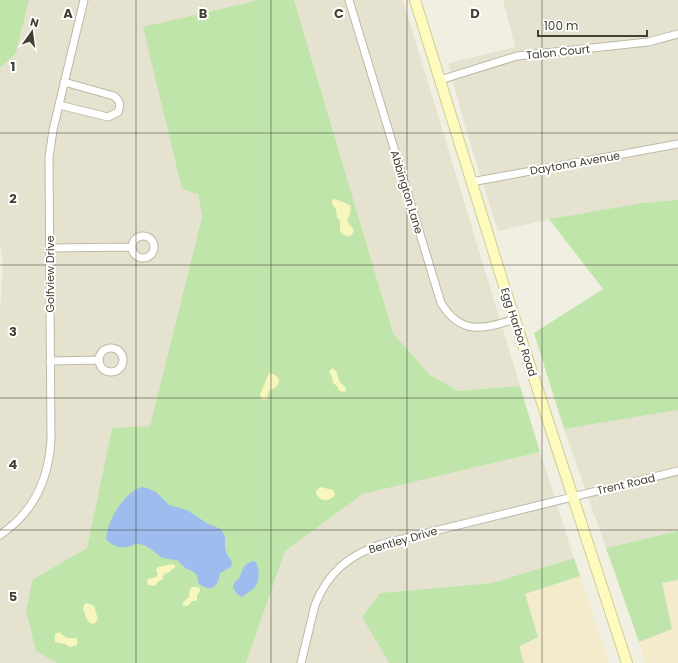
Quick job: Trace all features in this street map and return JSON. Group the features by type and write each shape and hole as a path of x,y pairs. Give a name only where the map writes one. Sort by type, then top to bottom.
{"main road":[{"name":"Egg Harbor Road","path":"414,0 627,663"}],"street":[{"name":"Golfview Drive","path":"0,535 14,525 25,513 36,496 46,474 49,463 51,439 49,156 53,130 84,0"},
{"name":"Abbington Lane","path":"349,0 441,303 451,317 465,326 478,328 490,327 515,318"},
{"name":"Talon Court","path":"440,80 517,56 648,42 678,34"},
{"path":"59,105 108,117 118,112 120,106 119,100 114,96 64,82"},
{"name":"Daytona Avenue","path":"472,182 678,144"},
{"path":"50,248 132,247"},
{"path":"50,361 99,360"},
{"name":"Trent Road","path":"573,496 678,472"},
{"name":"Bentley Drive","path":"301,663 318,597 331,576 349,559 359,553 382,544 573,496"}],"shaded area":[{"path":"0,0 29,0 16,53 0,68"},
{"path":"29,0 259,0 144,28 198,194 202,215 150,426 112,428 87,548 33,579 36,650 57,663 0,663 0,309 3,265 0,245 0,68 16,53"},
{"path":"259,0 294,0 393,333 429,374 458,391 520,386 540,452 363,494 285,551 246,663 57,663 36,651 26,610 33,579 87,548 112,428 150,426 202,216 198,194 182,189 143,27"},
{"path":"294,0 403,0 520,386 458,391 429,374 393,333"},
{"path":"503,0 678,0 678,200 643,203 549,219 498,231 466,129 448,63 515,47"},
{"path":"678,200 678,410 564,429 534,333 603,289 549,219 643,203"},
{"path":"678,410 678,531 606,548 564,429"},
{"path":"540,452 574,558 492,583 380,593 362,617 389,663 246,663 285,551 363,494"},
{"path":"678,531 678,580 662,583 672,629 639,642 606,548"},
{"path":"574,558 580,576 525,594 538,637 519,647 524,663 389,663 362,617 380,593 492,583"},
{"path":"580,576 609,663 524,663 519,647 538,636 525,594"},
{"path":"678,580 678,663 645,663 639,642 672,629 662,583"}],"sand":[{"path":"334,199 351,206 347,221 354,230 350,236 344,235 340,231 340,221 337,217 336,209 332,204 332,200"},
{"path":"332,368 336,371 340,382 345,387 345,392 339,391 337,386 333,383 329,372"},
{"path":"270,373 278,378 279,383 276,387 269,391 267,399 264,400 260,395"},
{"path":"320,487 333,490 335,495 328,500 320,498 316,493"},
{"path":"172,564 175,565 175,568 164,574 163,579 155,586 148,585 148,579 156,577 158,574 156,570 158,567"},
{"path":"192,587 198,587 200,589 197,595 197,600 192,601 188,606 185,606 183,605 183,602 189,597 190,589"},
{"path":"87,603 94,606 98,619 94,624 89,622 83,609 84,605"},
{"path":"59,632 67,638 76,638 77,645 70,647 65,644 55,642 55,634"}],"water":[{"path":"142,487 156,492 169,505 187,510 208,524 221,529 225,536 225,548 227,554 232,562 231,567 220,573 216,585 210,588 203,586 198,583 197,575 194,572 186,568 177,560 161,557 146,546 135,544 128,547 119,547 113,545 106,539 113,516 118,508 129,495"},
{"path":"253,561 256,562 259,572 257,583 253,589 243,597 237,594 233,585 239,578 245,566"}]}
